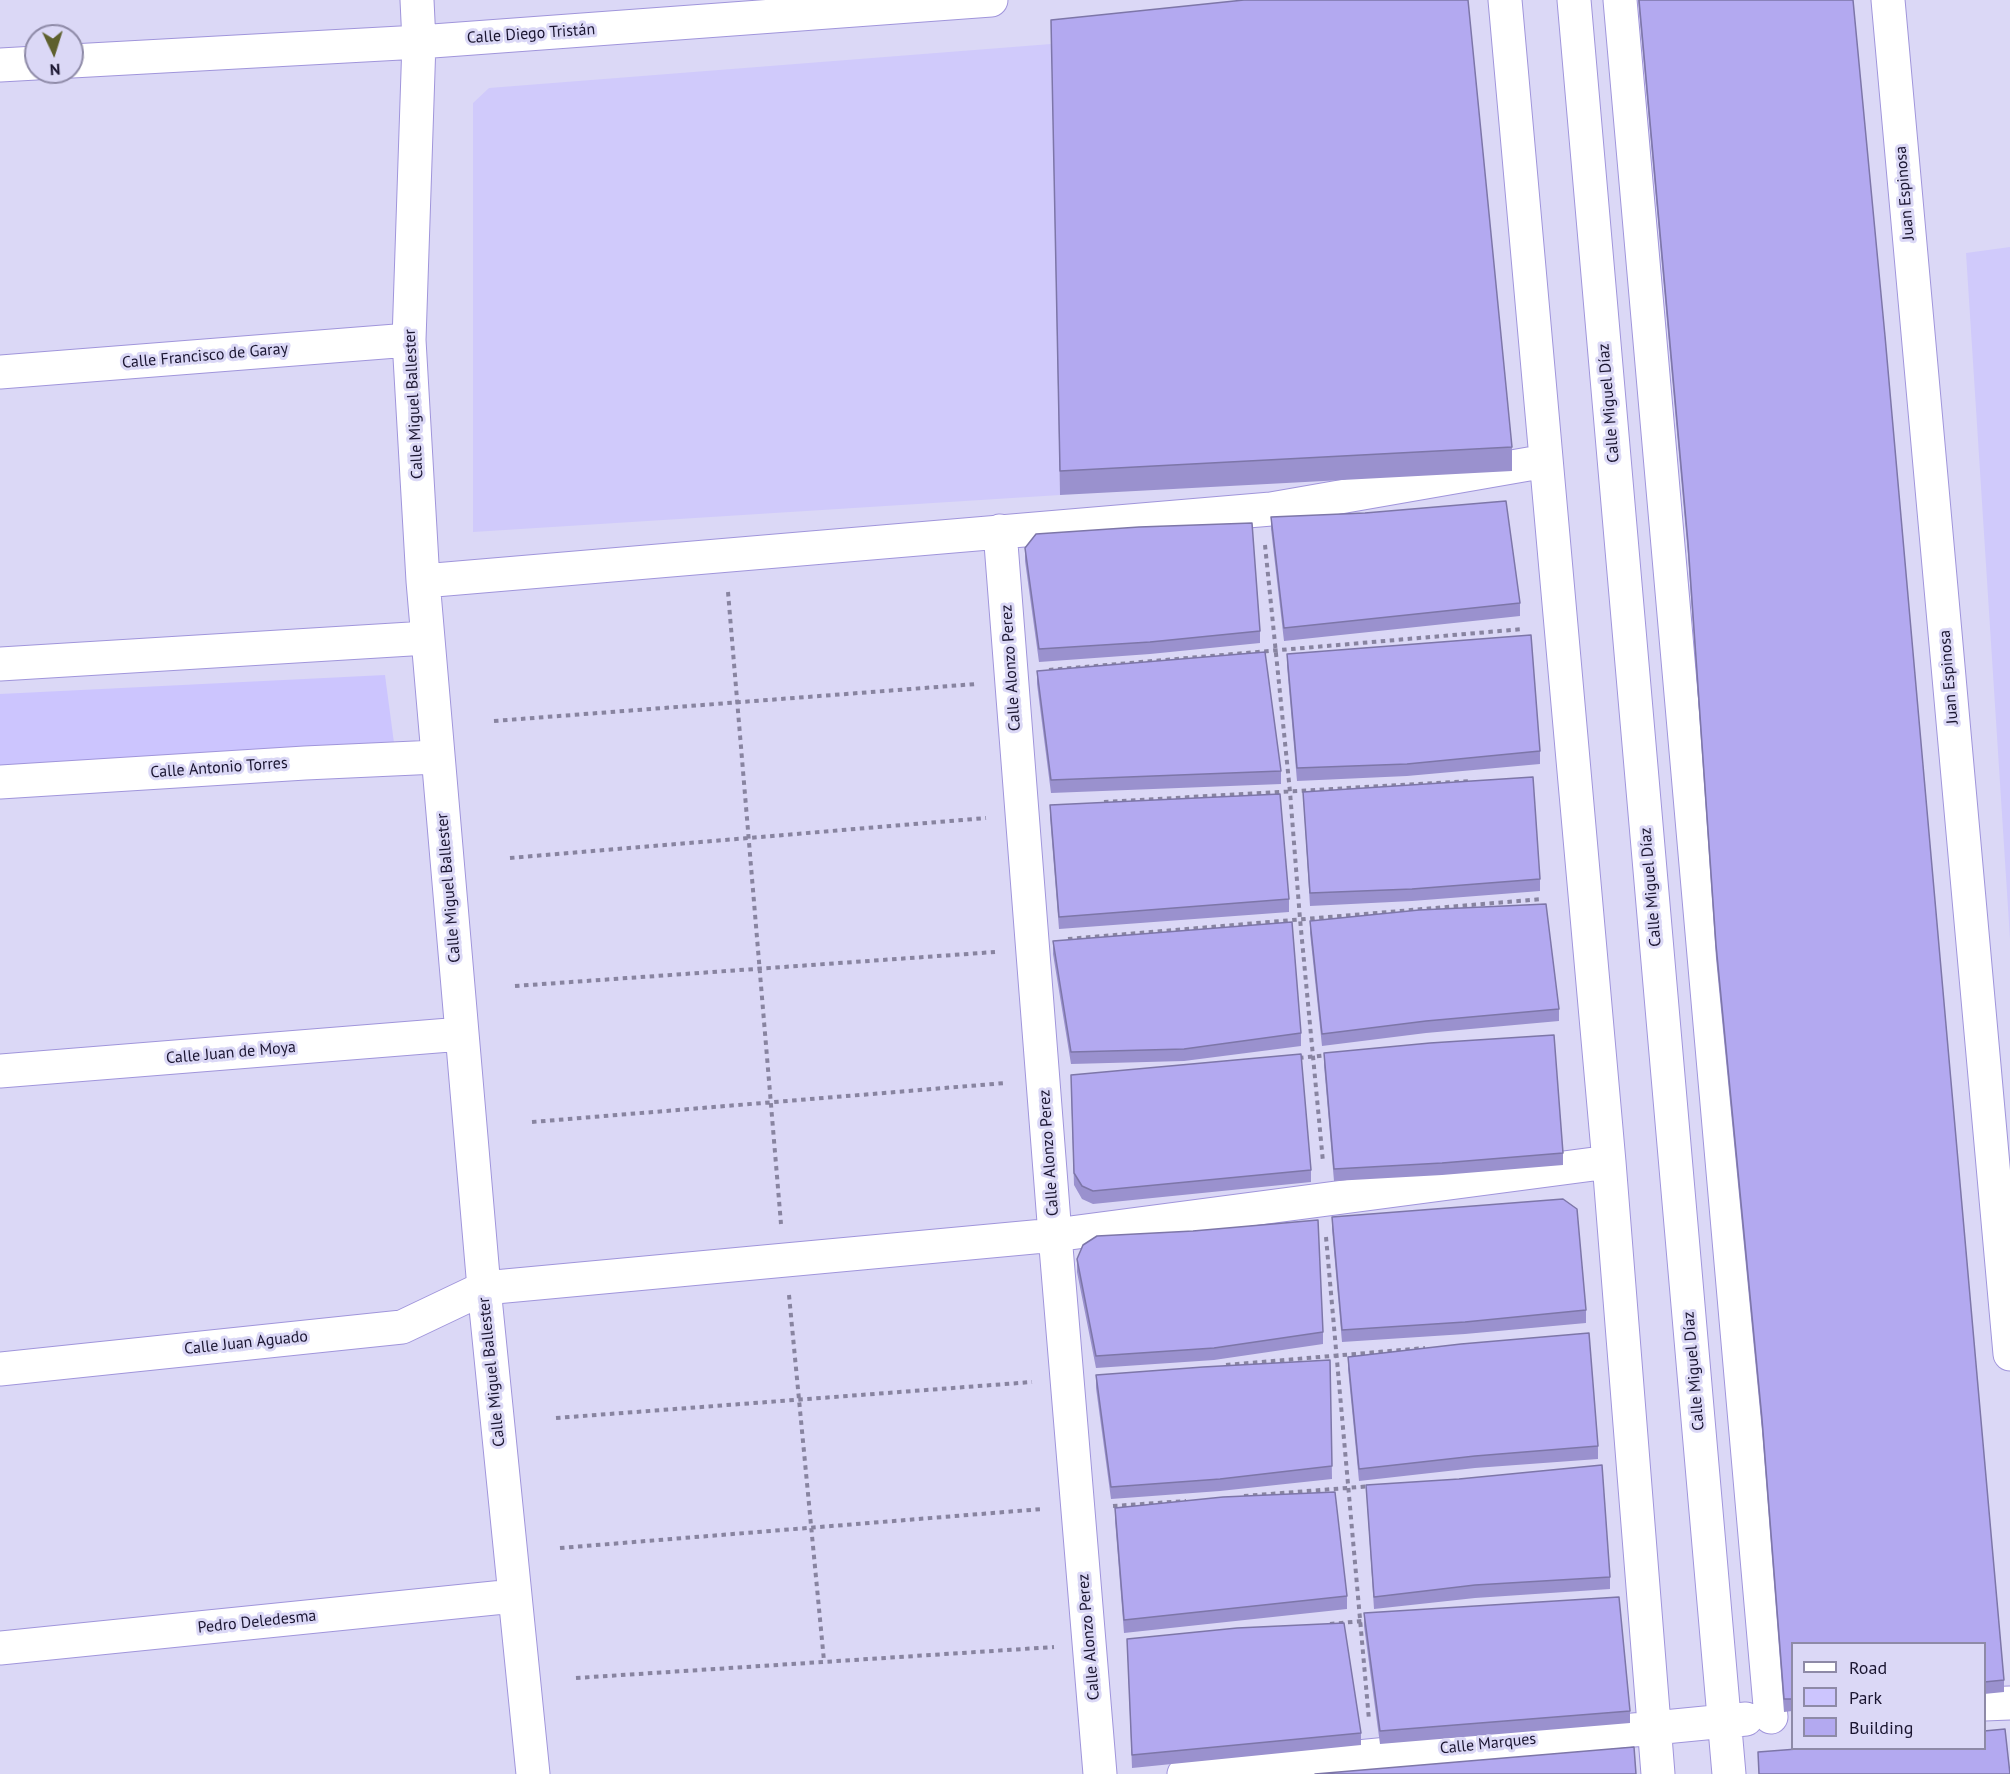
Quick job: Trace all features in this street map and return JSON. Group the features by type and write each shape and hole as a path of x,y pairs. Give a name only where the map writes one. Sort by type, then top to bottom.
{"street":[{"name":"Calle Miguel Ballester","path":"417,0 419,42 409,340 423,581 484,1288 533,1774"},
{"path":"1505,0 1609,1162 1658,1774"},
{"name":"Calle Miguel Díaz","path":"1574,0 1729,1774"},
{"path":"1620,0 1782,1716"},
{"name":"Juan Espinosa","path":"1888,0 2010,1354"},
{"name":"Calle Diego Tristán","path":"84,60 419,42 971,1"},
{"path":"0,65 24,64"},
{"name":"Calle Francisco de Garay","path":"0,372 409,340"},
{"path":"423,581 1270,509 1546,460"},
{"name":"Calle Alonzo Perez","path":"1000,531 1100,1774"},
{"path":"0,664 427,638"},
{"name":"Calle Antonio Torres","path":"0,782 437,757"},
{"name":"Calle Juan de Moya","path":"0,1071 462,1034"},
{"path":"484,1288 1055,1234 1609,1162"},
{"name":"Calle Juan Aguado","path":"0,1369 402,1327 484,1288"},
{"name":"Pedro Deledesma","path":"0,1648 514,1596"},
{"path":"1986,1704 2010,1703"},
{"name":"Calle Marques","path":"1184,1774 1782,1716"}],"path":[{"path":"1264,534 1324,1167"},
{"path":"728,590 781,1231"},
{"path":"1038,671 1523,629"},
{"path":"494,721 977,684"},
{"path":"1095,803 1477,781"},
{"path":"510,858 990,818"},
{"path":"1057,940 1542,899"},
{"path":"515,986 999,952"},
{"path":"1290,1059 1337,1054"},
{"path":"532,1122 1012,1083"},
{"path":"1325,1227 1369,1725"},
{"path":"788,1292 824,1661"},
{"path":"1220,1366 1429,1348"},
{"path":"556,1418 1036,1381"},
{"path":"1241,1496 1383,1485"},
{"path":"1110,1506 1194,1500"},
{"path":"560,1548 1043,1509"},
{"path":"1325,1624 1372,1620"},
{"path":"576,1678 1058,1646"}],"shaded area":[{"path":"1051,44 1060,495 473,532 473,103 489,88"},
{"path":"2010,247 2010,939 1966,253"}],"green space":[{"path":"385,675 396,758 0,782 0,694"}],"building":[{"path":"1244,0 1468,0 1512,447 1060,471 1051,20"},
{"path":"1639,0 1853,0 2004,1680 1986,1682 1986,1642 1791,1642 1791,1699 1784,1699 1762,1419 1716,945 1688,543"},
{"path":"1506,501 1520,603 1284,628 1271,517 1365,513"},
{"path":"1252,523 1260,631 1150,642 1039,649 1025,548 1036,534"},
{"path":"1531,635 1540,751 1407,764 1297,768 1287,654"},
{"path":"1265,652 1281,771 1051,780 1037,671"},
{"path":"1533,777 1540,879 1412,889 1310,893 1303,792"},
{"path":"1280,794 1289,899 1059,917 1050,805"},
{"path":"1546,904 1559,1009 1426,1021 1322,1034 1310,921 1419,910"},
{"path":"1292,922 1301,1033 1184,1049 1071,1052 1053,941"},
{"path":"1554,1035 1563,1153 1334,1169 1324,1053"},
{"path":"1301,1054 1311,1170 1093,1191 1082,1186 1074,1173 1071,1075"},
{"path":"1563,1199 1577,1209 1586,1310 1465,1322 1342,1330 1332,1217"},
{"path":"1318,1220 1323,1332 1214,1348 1096,1356 1077,1259 1083,1245 1097,1236 1193,1231"},
{"path":"1589,1333 1598,1446 1475,1456 1359,1469 1348,1357"},
{"path":"1330,1360 1332,1466 1220,1479 1111,1487 1096,1375"},
{"path":"1602,1465 1610,1577 1475,1585 1374,1597 1366,1485 1459,1479"},
{"path":"1335,1492 1347,1596 1124,1620 1115,1508 1223,1497"},
{"path":"1619,1597 1630,1711 1380,1731 1364,1613"},
{"path":"1344,1623 1361,1733 1132,1755 1127,1639 1237,1628"},
{"path":"2005,1729 2010,1774 1759,1774 1758,1752 1791,1749 1986,1750 1986,1731"},
{"path":"1634,1747 1636,1774 1315,1774"}]}
